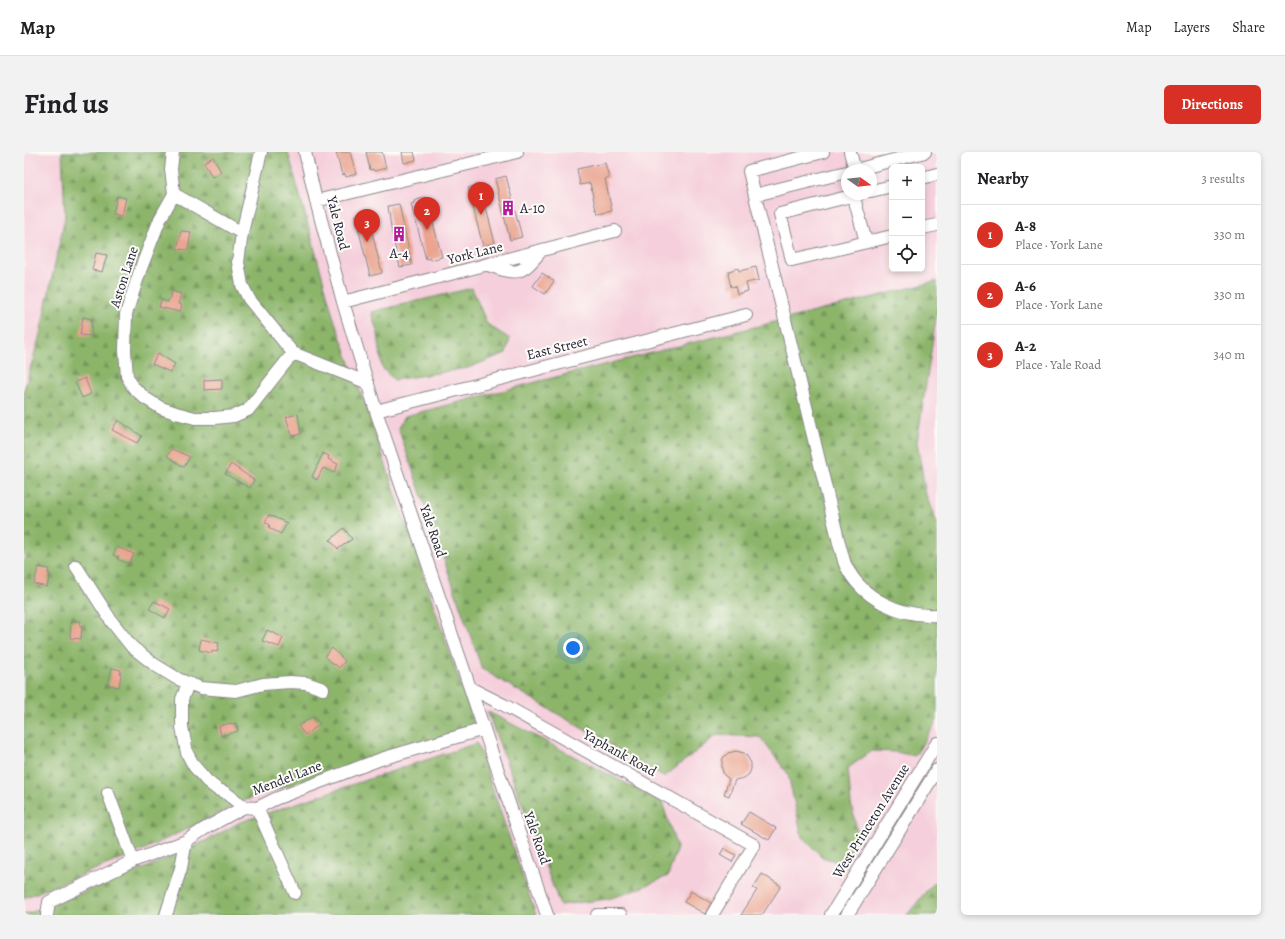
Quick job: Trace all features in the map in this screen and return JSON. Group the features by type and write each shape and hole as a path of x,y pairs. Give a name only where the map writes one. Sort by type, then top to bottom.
{"street":[{"path":"173,152 171,169 174,194 242,233"},
{"path":"261,152 242,233 238,262 242,285 249,299 293,353 368,383"},
{"name":"Yale Road","path":"305,152 342,302 376,411 547,915"},
{"path":"316,201 517,152"},
{"path":"823,152 749,171 845,564 862,588 880,601 891,607 909,613 924,616 937,615"},
{"path":"850,152 853,164"},
{"path":"877,164 925,152"},
{"path":"755,195 841,174"},
{"path":"925,177 937,174"},
{"path":"877,190 889,187"},
{"name":"Aston Lane","path":"174,194 160,219 141,268 126,314 126,370 127,376 133,387 144,398 161,408 176,413 195,418 234,416 248,410 293,353"},
{"path":"841,198 780,214 792,260 889,237"},
{"path":"856,200 866,242"},
{"path":"925,227 937,224"},
{"name":"York Lane","path":"342,302 615,232"},
{"name":"East Street","path":"376,411 746,315"},
{"path":"76,566 112,622 132,647 155,665 178,680 201,688 236,691 263,684 290,682 306,683 323,689"},
{"name":"Mendel Lane","path":"188,684 182,699 182,727 187,753 194,766 207,781 244,807 257,808 275,799 381,759 484,729"},
{"name":"Yaphank Road","path":"470,688 504,705 754,845 712,915"},
{"name":"West Princeton Avenue","path":"831,915 937,743"},
{"name":"West Princeton Avenue","path":"847,915 937,770"},
{"path":"108,793 133,861"},
{"path":"47,915 49,902 133,861 186,841 204,828 244,807"},
{"path":"257,808 295,893"},
{"path":"166,915 181,868 186,841"},
{"path":"596,915 621,915"}],"shaded area":[{"path":"24,152 937,152 937,915 24,915"}],"green space":[{"path":"62,152 288,152 334,319 366,407 475,726 253,797 143,850 24,898 24,390 39,338 65,217"},
{"path":"937,281 937,313 917,442 926,495 937,523 937,721 915,756 896,752 872,751 848,768 851,804 859,837 844,864 822,857 802,837 788,774 760,737 717,735 664,777 482,669 398,428 405,416"},
{"path":"472,288 487,324 510,339 506,353 468,368 394,380 382,368 378,334 371,312"},
{"path":"487,711 662,802 677,848 668,876 636,890 608,899 560,905"},
{"path":"477,743 536,915 24,915 161,861 240,822"},
{"path":"937,881 937,915 907,915 928,889"}],"building":[{"path":"336,152 350,152 356,174 346,177 345,174 342,175"},
{"path":"366,152 382,152 386,168 374,171 373,169 370,170"},
{"path":"402,152 414,152 416,160 404,163"},
{"path":"213,157 221,172 212,177 204,162"},
{"path":"605,163 609,178 605,179 612,211 598,214 590,183 580,185 577,169"},
{"name":"A-10","path":"506,176 522,237 510,240 495,179"},
{"path":"480,184 495,243 483,246 468,188"},
{"path":"117,196 126,198 122,216 113,214"},
{"path":"426,197 442,257 430,260 430,258 426,259 411,204 414,203 414,201"},
{"name":"A-4","path":"399,204 412,265 400,267 392,234 388,206"},
{"path":"367,212 382,273 370,276 356,219 356,215"},
{"path":"181,231 191,232 188,250 177,249"},
{"path":"96,253 107,255 102,272 92,270"},
{"path":"756,267 759,280 746,283 748,291 737,294 735,286 731,287 728,274 729,271 738,268 739,271"},
{"path":"542,273 554,281 545,294 533,286"},
{"path":"172,291 181,294 178,304 182,305 180,312 159,307 161,300 168,302"},
{"path":"83,317 92,319 91,336 80,335"},
{"path":"158,353 175,364 170,372 152,364"},
{"path":"85,378 91,394 82,398 75,382"},
{"path":"222,379 222,389 204,390 204,380"},
{"path":"298,414 301,434 292,436 286,417"},
{"path":"118,420 142,436 137,443 112,430"},
{"path":"172,449 190,457 184,467 167,456"},
{"path":"323,453 329,456 328,459 338,464 334,473 323,468 317,480 312,477"},
{"path":"231,464 254,480 250,488 225,474"},
{"path":"269,515 287,523 281,534 269,528 270,525 265,522"},
{"path":"344,528 352,539 338,549 330,540"},
{"path":"117,547 134,554 129,564 117,559 118,557 113,555"},
{"path":"39,567 49,569 48,574 50,574 47,587 34,584"},
{"path":"154,601 170,609 165,618 149,609"},
{"path":"71,621 81,621 81,639 70,638"},
{"path":"267,630 283,638 279,647 262,641"},
{"path":"201,639 219,643 217,652 212,651 212,653 199,650"},
{"path":"332,648 345,661 339,668 325,656"},
{"path":"112,668 121,670 119,687 108,685"},
{"path":"314,716 320,724 305,735 298,726"},
{"path":"236,723 238,731 221,736 219,726"},
{"path":"736,751 744,753 747,756 751,763 751,769 749,774 744,778 735,780 729,796 724,794 729,779 724,775 722,762 723,758 728,753"},
{"path":"749,812 776,828 769,840 741,824"},
{"path":"724,848 736,855 732,862 720,855"},
{"path":"762,874 781,886 762,915 741,915 757,890 753,888"},
{"path":"691,891 711,903 705,914 684,902"}],"place":[{"name":"A-10","path":"508,208"},
{"name":"A-8","path":"481,215"},
{"name":"A-6","path":"427,230"},
{"name":"A-4","path":"399,234"},
{"name":"A-2","path":"367,242"}]}
